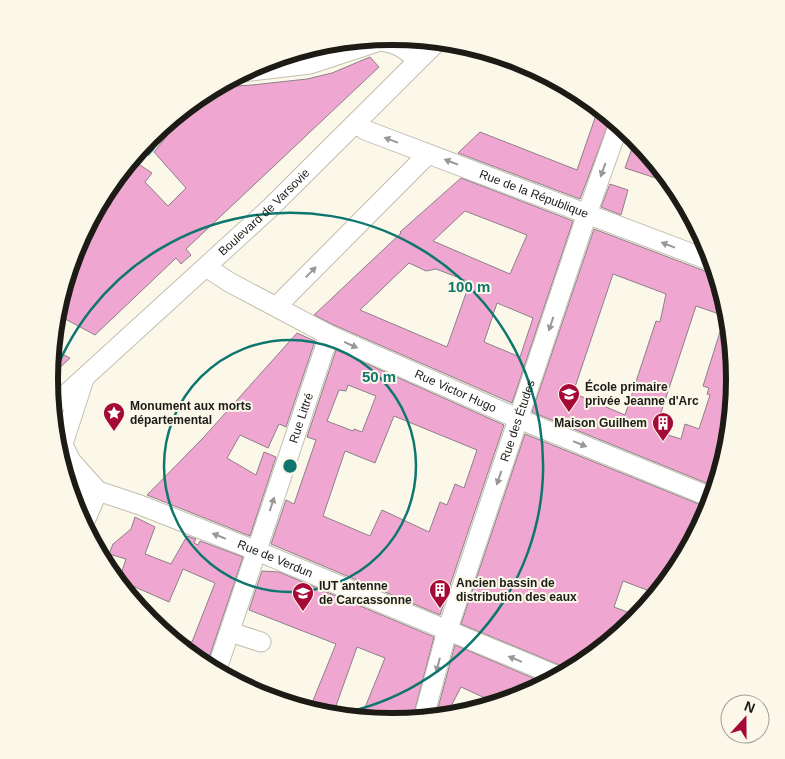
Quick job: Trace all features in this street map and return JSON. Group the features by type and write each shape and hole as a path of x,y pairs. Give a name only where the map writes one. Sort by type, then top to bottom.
{"street":[{"path":"400,45 417,59"},
{"path":"266,69 310,64 362,47"},
{"name":"Boulevard de Varsovie","path":"59,401 268,209 356,124 417,59 430,47"},
{"name":"Rue de la République","path":"356,124 365,130 704,258"},
{"name":"Rue des Études","path":"426,712 447,631 616,131"},
{"path":"277,306 428,154"},
{"name":"Rue Victor Hugo","path":"206,267 230,282 329,335 519,419 706,495"},
{"name":"Rue Littré","path":"218,665 329,335"},
{"name":"Boulevard de Varsovie","path":"64,442 84,379"},
{"path":"67,456 98,491 87,516"},
{"name":"Rue de Verdun","path":"76,488 98,491 127,500 257,550 552,674"},
{"path":"230,632 261,642"}],"water":[{"path":"152,147 155,149 149,156 146,154"}],"building":[{"path":"370,57 379,67 186,249 191,255 181,264 176,258 95,335 63,318 69,293 83,251 92,232 114,194 137,163 152,173 145,182 168,206 186,188 154,152 167,136 164,135 172,128 207,101 232,86 307,79 332,73"},
{"path":"597,114 608,124 580,199 458,153 480,132 577,170"},
{"path":"633,147 661,180 625,168"},
{"path":"461,178 573,221 512,403 314,315 400,232","holes":["465,211 527,235 510,274 433,241","409,263 426,271 436,269 470,282 447,347 360,310","497,303 533,318 520,357 484,342"]},
{"path":"610,184 628,190 621,215 601,207"},
{"path":"594,229 709,273 721,315 696,306 655,431 681,439 685,424 699,429 710,395 707,394 709,388 703,386 722,324 726,358 726,401 721,445 710,485 532,412","holes":["613,274 666,294 660,322 656,321 625,415 573,393"]},
{"path":"297,333 315,341 286,427 279,424 268,448 240,435 227,458 256,475 264,452 276,457 250,536 147,495 203,438"},
{"path":"336,350 504,425 440,615 271,544 286,500 294,504 316,440 307,437","holes":["348,385 376,396 362,432 354,429 353,431 327,421 339,390 346,391","394,416 477,450 464,488 455,484 447,505 440,502 429,532 382,510 370,536 323,516 345,451 375,463"]},
{"path":"59,353 70,358 59,369"},
{"path":"525,434 703,506 671,565 644,600 647,590 623,581 614,607 631,614 596,645 564,667 461,624"},
{"path":"135,517 155,527 145,554 171,564 187,536 196,539 194,543 198,545 200,541 243,557 209,659 180,637 192,642 215,583 183,569 169,602 128,584 121,574 126,559 109,554 113,544 131,529"},
{"path":"262,571 279,572 434,637 414,713 363,712 385,658 357,647 335,709 312,703 336,644 249,610"},
{"path":"455,645 539,681 521,689 484,701 485,698 461,687 450,709 437,711"}],"place":[{"name":"École primaire privée Jeanne d'Arc","path":"569,413"},
{"name":"Monument aux morts départemental","path":"114,432"},
{"name":"Maison Guilhem","path":"663,442"},
{"name":"Ancien bassin de distribution des eaux","path":"440,609"},
{"name":"IUT antenne de Carcassonne","path":"303,612"}]}
